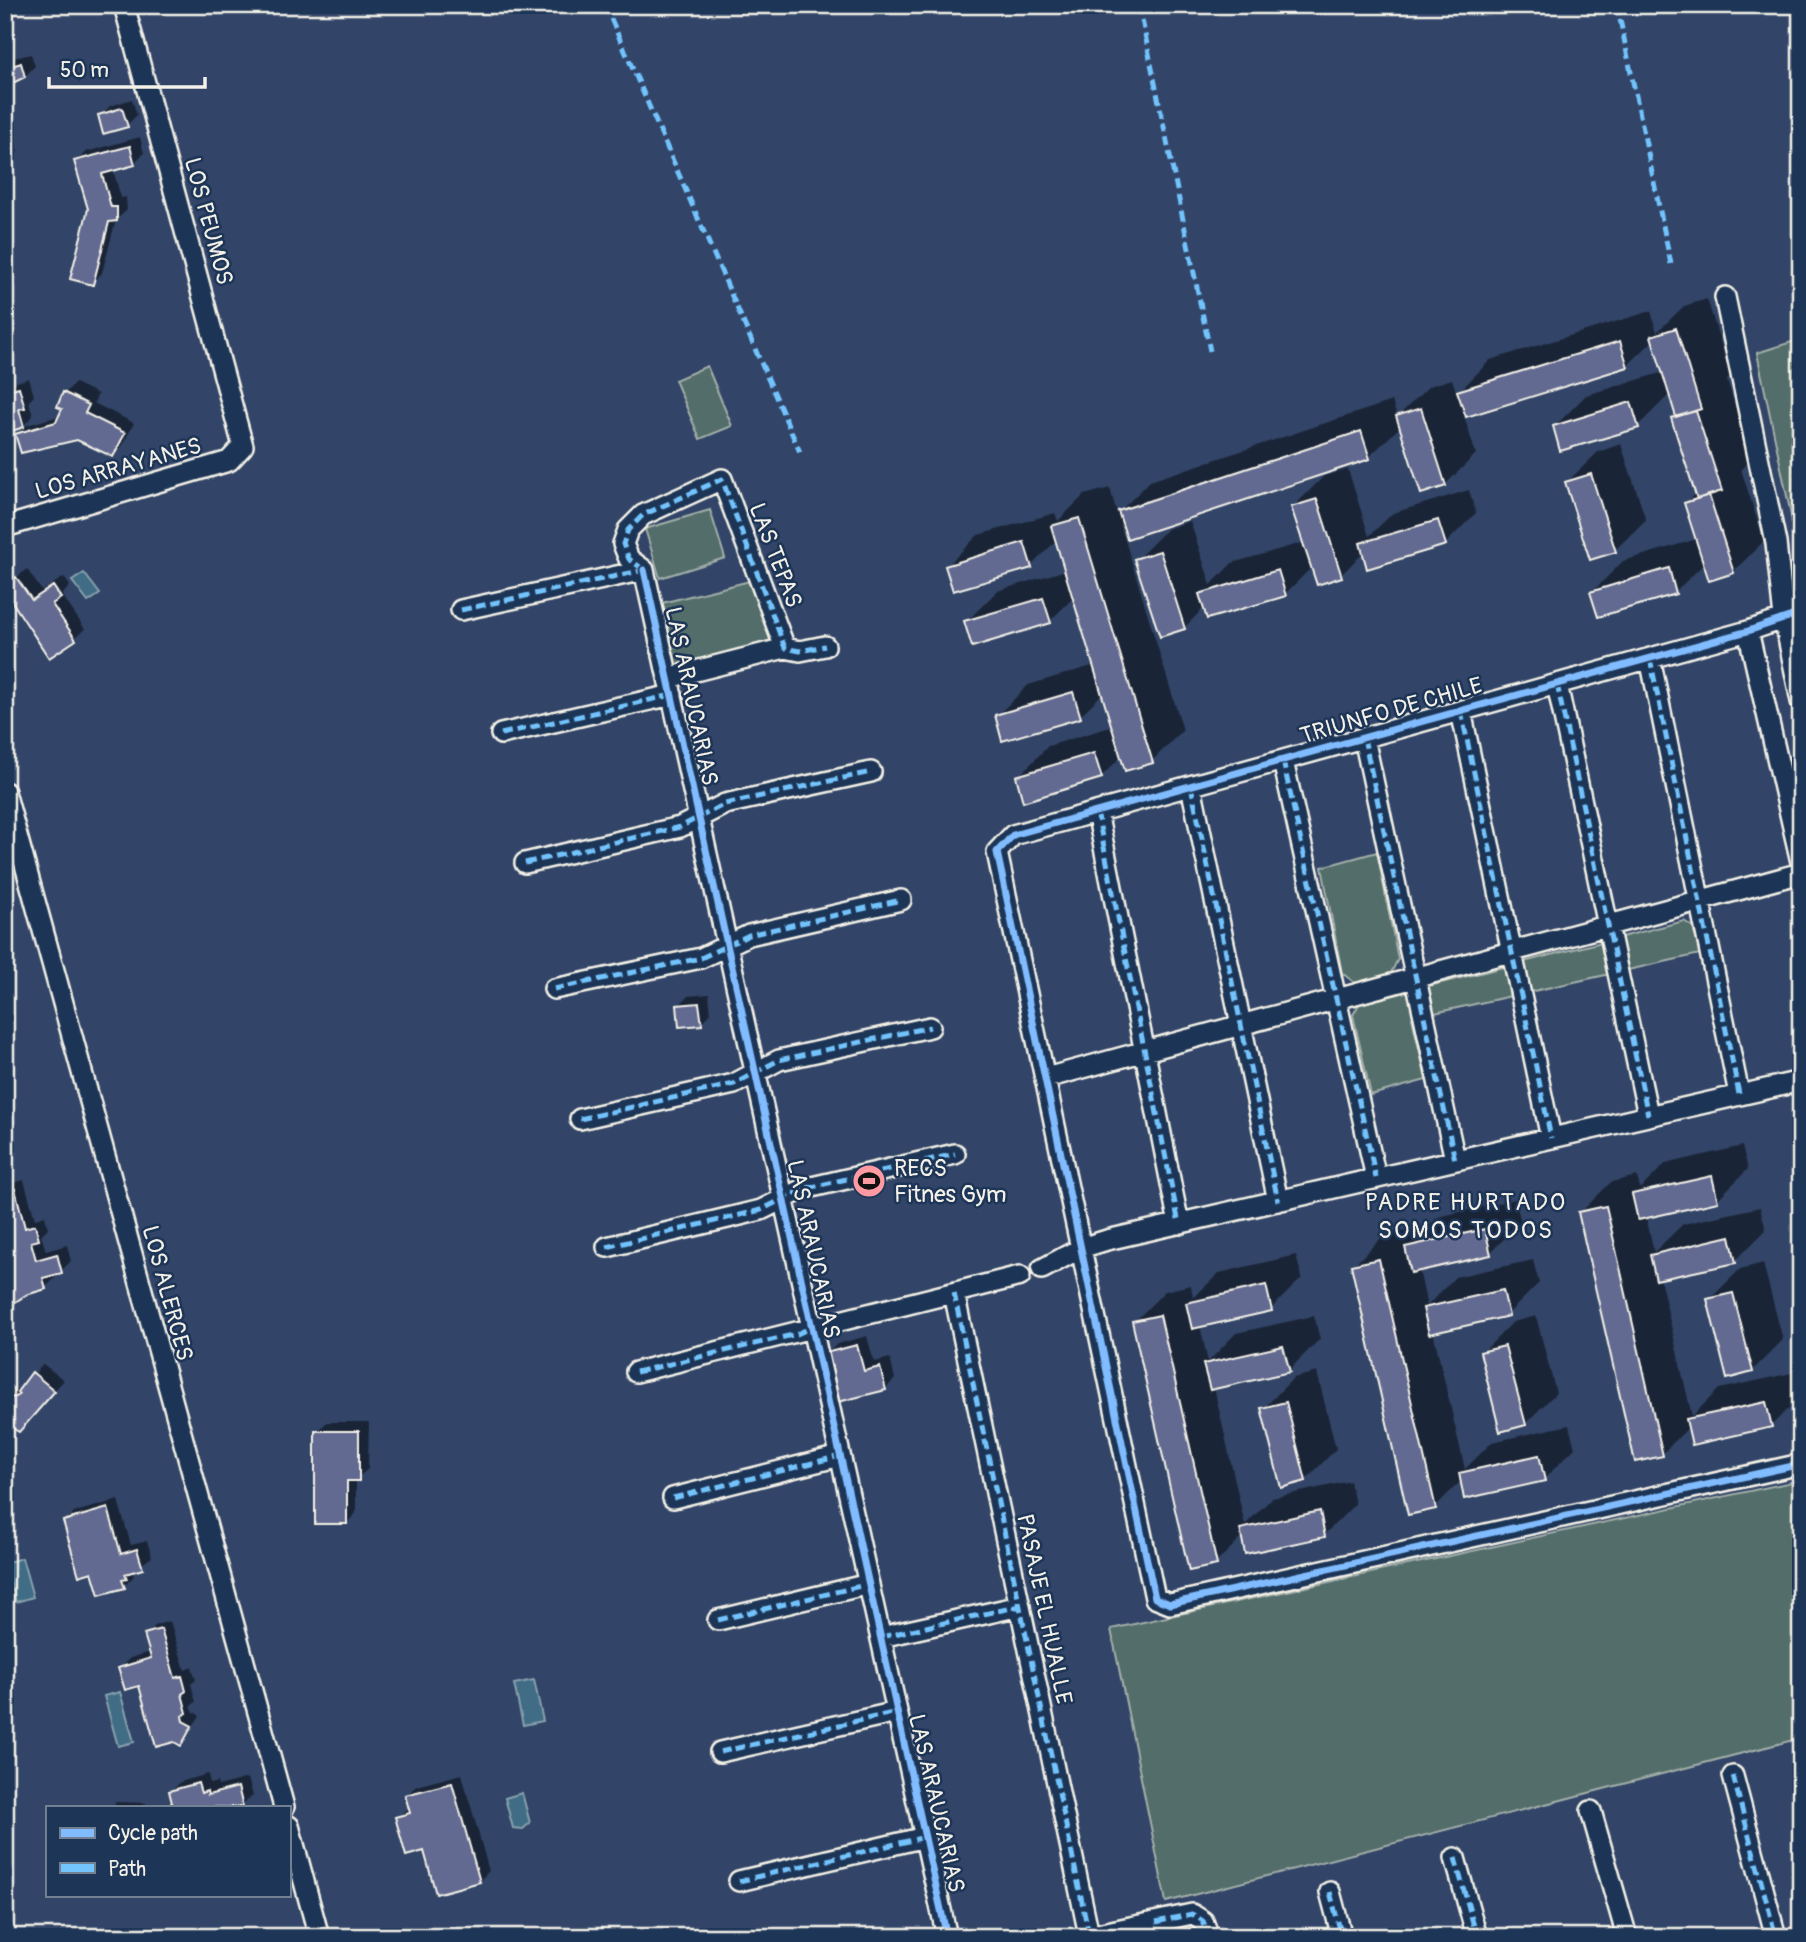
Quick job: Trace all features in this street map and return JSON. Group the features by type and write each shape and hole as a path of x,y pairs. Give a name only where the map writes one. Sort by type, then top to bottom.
{"street":[{"name":"LOS PEUMOS","path":"124,5 242,438 241,451"},
{"path":"1725,297 1792,615 1801,701"},
{"name":"LOS ARRAYANES","path":"5,527 229,461 241,451"},
{"name":"LAS TEPAS","path":"644,570 629,559 623,544 635,521 722,479 785,648"},
{"path":"461,610 644,570"},
{"name":"LAS ARAUCARIAS","path":"644,570 947,1937"},
{"name":"TRIUNFO DE CHILE","path":"1046,1078 998,852 1013,835 1748,631 1792,615"},
{"path":"1748,631 1801,862"},
{"path":"501,734 670,687 785,648 800,651 825,646"},
{"path":"1650,658 1739,1094"},
{"path":"1557,684 1648,1115"},
{"path":"1461,711 1551,1138"},
{"path":"1364,738 1455,1160"},
{"path":"1283,761 1376,1178"},
{"path":"525,863 680,827 725,804 872,772"},
{"path":"1191,786 1278,1201"},
{"name":"LOS ALERCES","path":"5,792 284,1806"},
{"path":"1097,812 1179,1224"},
{"path":"1801,873 1046,1078 1155,1598 1170,1604 1801,1464"},
{"path":"555,989 701,958 749,935 901,900"},
{"path":"580,1119 734,1084 779,1060 930,1027"},
{"path":"1042,1269 1081,1248 1801,1081"},
{"path":"607,1247 761,1210 803,1189 955,1154"},
{"path":"636,1372 797,1334 812,1327 1020,1276"},
{"name":"PASAJE EL HUALLE","path":"954,1293 1086,1936"},
{"path":"673,1498 840,1456"},
{"path":"718,1620 869,1584"},
{"path":"881,1637 1020,1606"},
{"path":"720,1752 897,1712"},
{"path":"1733,1776 1776,1937"},
{"path":"1591,1811 1627,1937"},
{"path":"290,1830 319,1937"},
{"path":"740,1881 925,1837"},
{"path":"1455,1858 1477,1937"},
{"path":"1330,1892 1342,1937"},
{"path":"1086,1936 1192,1914 1203,1921 1209,1937"}],"green space":[{"path":"1801,339 1801,563 1757,353"},
{"path":"707,366 732,426 700,439 675,380"},
{"path":"710,510 725,558 660,578 645,529"},
{"path":"758,579 774,641 675,666 658,604"},
{"path":"1377,852 1398,959 1391,973 1355,983 1342,973 1322,867"},
{"path":"1684,921 1693,927 1700,954 1412,1018 1426,1080 1371,1095 1353,1015 1359,1004"},
{"path":"1801,1480 1801,1738 1166,1902 1111,1629"}],"water":[{"path":"84,573 100,594 88,602 72,581"},
{"path":"22,1558 33,1597 16,1602 5,1563"},
{"path":"534,1680 543,1721 523,1725 514,1684"},
{"path":"120,1692 134,1742 118,1746 104,1696"},
{"path":"522,1793 530,1823 523,1829 513,1828 505,1798"}],"building":[{"path":"8,63 9,67 21,63 25,77 5,87 5,64"},
{"path":"122,108 128,127 103,134 98,115"},
{"path":"130,146 135,165 102,174 111,207 117,207 117,221 109,222 93,285 70,279 88,209 74,161"},
{"path":"1676,328 1701,409 1676,417 1651,336"},
{"path":"1620,341 1628,367 1466,417 1457,391"},
{"path":"19,387 25,408 19,409 24,427 9,432 5,417 5,391"},
{"path":"63,392 89,405 85,413 125,433 113,457 77,440 21,453 15,434 56,422 62,409 57,407"},
{"path":"1631,402 1639,428 1560,451 1553,426"},
{"path":"1421,408 1446,486 1421,494 1396,416"},
{"path":"1696,411 1722,491 1697,499 1671,418"},
{"path":"1361,431 1370,459 1127,539 1118,511"},
{"path":"1591,474 1616,552 1590,560 1565,482"},
{"path":"1709,495 1734,573 1709,581 1684,503"},
{"path":"1317,499 1342,577 1317,585 1291,507"},
{"path":"1079,518 1153,763 1125,771 1051,526"},
{"path":"1438,520 1446,545 1367,569 1360,543"},
{"path":"1024,542 1032,568 953,591 945,566"},
{"path":"1160,551 1185,629 1160,637 1134,559"},
{"path":"1669,568 1676,594 1598,617 1590,592"},
{"path":"1278,570 1286,596 1207,619 1199,594"},
{"path":"16,577 32,600 53,586 61,598 52,604 76,640 49,658 5,591 5,585"},
{"path":"1043,598 1051,623 972,647 964,621"},
{"path":"1073,692 1081,718 1002,741 995,715"},
{"path":"1094,753 1102,778 1023,802 1016,776"},
{"path":"699,1003 702,1025 679,1027 677,1005"},
{"path":"1712,1176 1718,1202 1638,1220 1632,1194"},
{"path":"15,1189 25,1228 35,1225 39,1240 31,1242 36,1260 57,1254 62,1273 43,1278 46,1289 26,1295 5,1309 5,1278 10,1274 5,1256 5,1191"},
{"path":"1606,1206 1663,1456 1635,1462 1578,1212"},
{"path":"1485,1229 1491,1255 1411,1273 1405,1247"},
{"path":"1730,1236 1736,1263 1656,1280 1650,1255"},
{"path":"1379,1259 1436,1509 1408,1515 1351,1265"},
{"path":"1266,1285 1272,1311 1192,1329 1186,1303"},
{"path":"1503,1290 1509,1316 1429,1334 1423,1308"},
{"path":"1733,1293 1753,1372 1727,1379 1707,1299"},
{"path":"1160,1315 1217,1565 1189,1571 1132,1321"},
{"path":"857,1345 864,1371 880,1367 886,1390 838,1402 825,1353"},
{"path":"1283,1346 1290,1372 1210,1390 1203,1364"},
{"path":"1505,1346 1526,1425 1500,1432 1480,1352"},
{"path":"32,1372 55,1391 19,1432 5,1424 5,1398 16,1397"},
{"path":"1286,1402 1306,1481 1281,1488 1261,1408"},
{"path":"1766,1402 1772,1427 1692,1445 1686,1419"},
{"path":"315,1431 359,1431 359,1481 347,1481 347,1524 315,1524"},
{"path":"1539,1455 1545,1481 1464,1499 1459,1473"},
{"path":"108,1508 121,1554 137,1549 143,1569 125,1574 127,1579 122,1580 125,1588 99,1595 92,1572 79,1576 63,1521"},
{"path":"1320,1511 1325,1537 1245,1554 1240,1529"},
{"path":"161,1629 175,1678 182,1676 186,1691 182,1694 187,1713 182,1716 183,1721 192,1726 181,1746 174,1742 156,1747 139,1686 125,1690 118,1668 151,1658 144,1634"},
{"path":"198,1783 201,1793 207,1791 208,1795 238,1787 243,1806 164,1806 172,1803 169,1791"},
{"path":"452,1783 480,1882 436,1894 424,1851 406,1856 395,1817 410,1813 405,1795"}],"marked path":[{"path":"605,5 800,452"},
{"path":"1139,5 1210,351"},
{"path":"1617,5 1671,264"},
{"path":"644,570 629,559 623,544 628,530 643,515 722,479 785,648 800,651 825,646"},
{"path":"461,610 644,570"},
{"path":"1650,658 1739,1094"},
{"path":"1557,684 1648,1115"},
{"path":"501,734 672,695"},
{"path":"1461,711 1551,1138"},
{"path":"1364,738 1455,1160"},
{"path":"1283,761 1376,1178"},
{"path":"525,863 680,827 725,804 871,772"},
{"path":"1191,786 1278,1201"},
{"path":"1097,812 1179,1224"},
{"path":"554,989 701,958 749,935 901,900"},
{"path":"580,1119 734,1084 779,1060 930,1027"},
{"path":"607,1247 761,1210 803,1189 955,1154"},
{"path":"954,1293 1089,1935"},
{"path":"636,1372 797,1334 812,1327"},
{"path":"673,1498 840,1456"},
{"path":"718,1620 869,1584"},
{"path":"881,1637 1020,1606"},
{"path":"720,1752 897,1712"},
{"path":"1733,1776 1776,1937"},
{"path":"739,1881 925,1837"},
{"path":"1455,1858 1477,1937"},
{"path":"1330,1892 1342,1937"},
{"path":"1156,1922 1192,1914 1203,1921 1209,1937"}],"cycle path":[{"path":"644,570 947,1937"},
{"path":"1801,613 1748,631 1013,835 997,852 1155,1598 1170,1604 1801,1464"}],"place":[{"name":"RECS Fitnes Gym","path":"869,1181"}],"district":[{"name":"PADRE HURTADO SOMOS TODOS","path":"1466,1216"}]}
